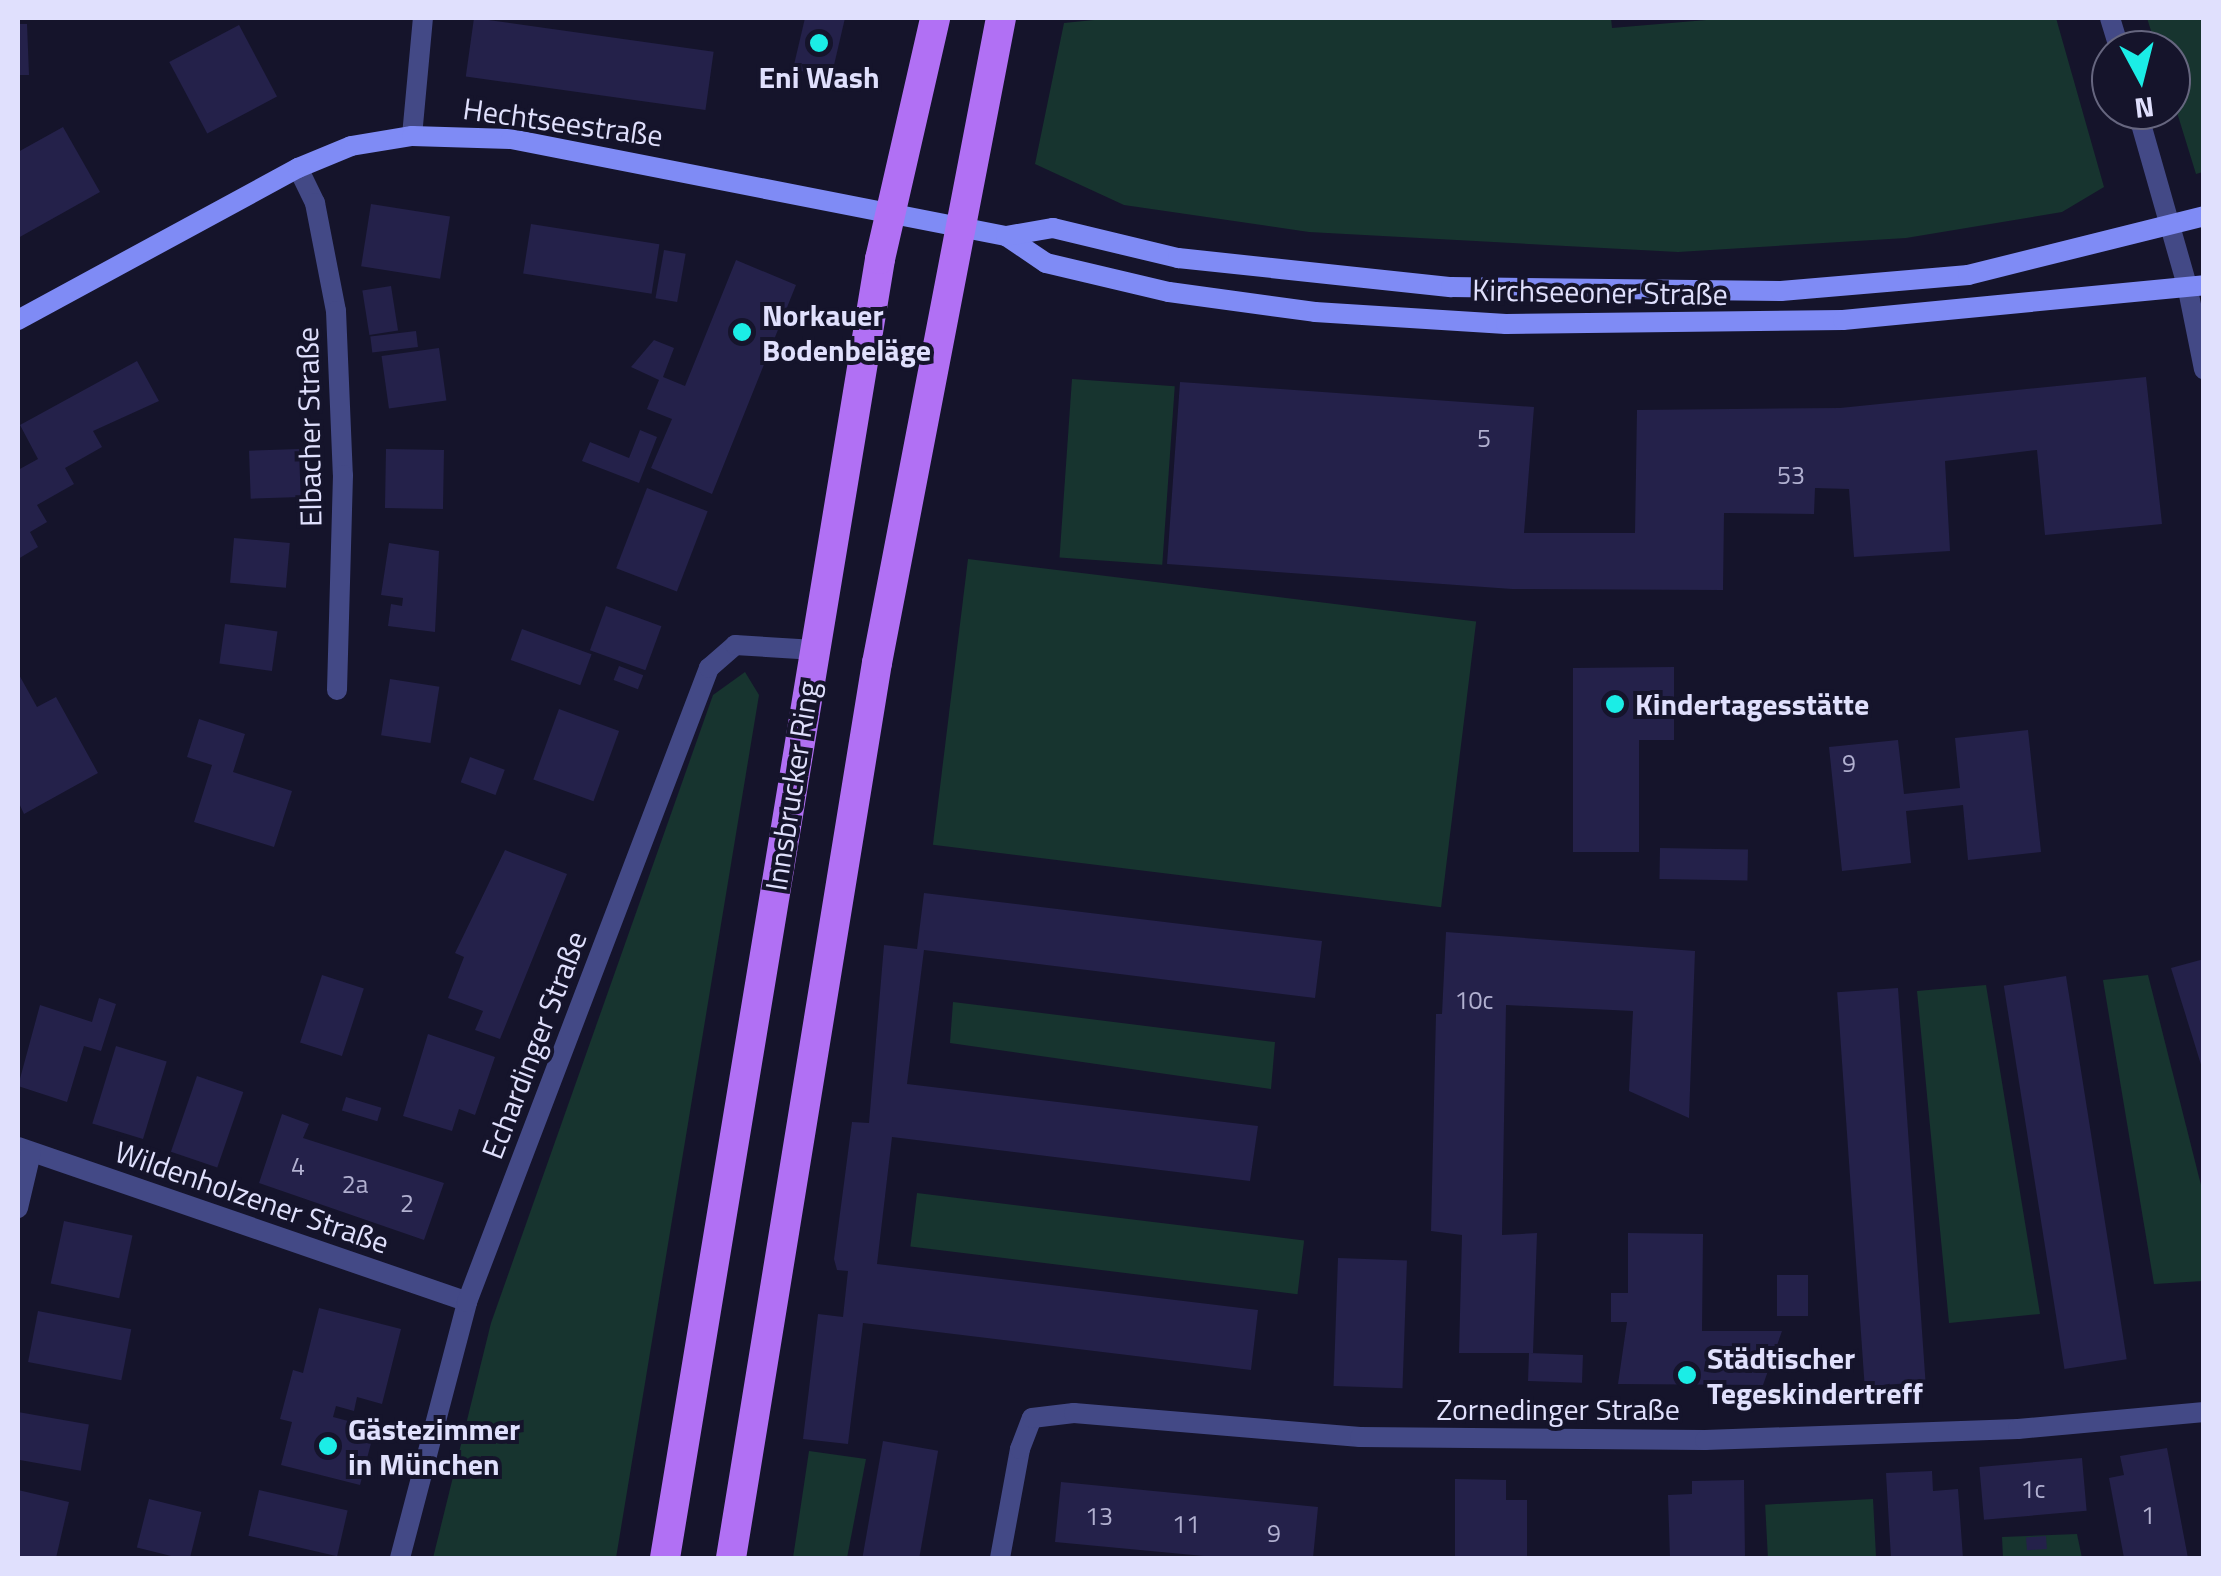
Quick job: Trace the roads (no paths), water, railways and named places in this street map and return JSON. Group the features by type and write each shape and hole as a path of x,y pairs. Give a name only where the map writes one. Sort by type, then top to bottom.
{"main road":[{"name":"Innsbrucker Ring","path":"665,1558 889,212 935,18"},
{"path":"731,1558 877,663 1000,18"}],"street":[{"path":"412,136 422,18"},
{"path":"2143,130 2171,225 2196,285 2204,369"},
{"name":"Hechtseestraße","path":"18,320 298,168 351,146 412,136 511,139 958,227"},
{"name":"Elbacher Straße","path":"298,168 314,203 336,311 344,475 337,690"},
{"name":"Kirchseeoner Straße","path":"958,227 1006,236 1053,228 1178,258 1304,275 1596,293 1781,291 1968,275 2204,216"},
{"name":"Kirchseeoner Straße","path":"1006,236 1046,262 1169,292 1315,312 1506,324 1843,320 2196,285"},
{"name":"Echardinger Straße","path":"400,1558 468,1302 710,668 735,645 814,650"},
{"path":"18,1208 24,1150"},
{"name":"Wildenholzener Straße","path":"24,1150 468,1302"},
{"name":"Zornedinger Straße","path":"1000,1558 1020,1449 1032,1418 1074,1413 1360,1437 1704,1440 2018,1429 2204,1412"}],"place":[{"name":"Eni Wash","path":"819,43"},
{"name":"Norkauer Bodenbeläge","path":"742,332"},
{"name":"Kindertagesstätte","path":"1615,704"},
{"name":"Städtischer Tegeskindertreff","path":"1687,1375"},
{"name":"Gästezimmer in München","path":"328,1446"}]}
